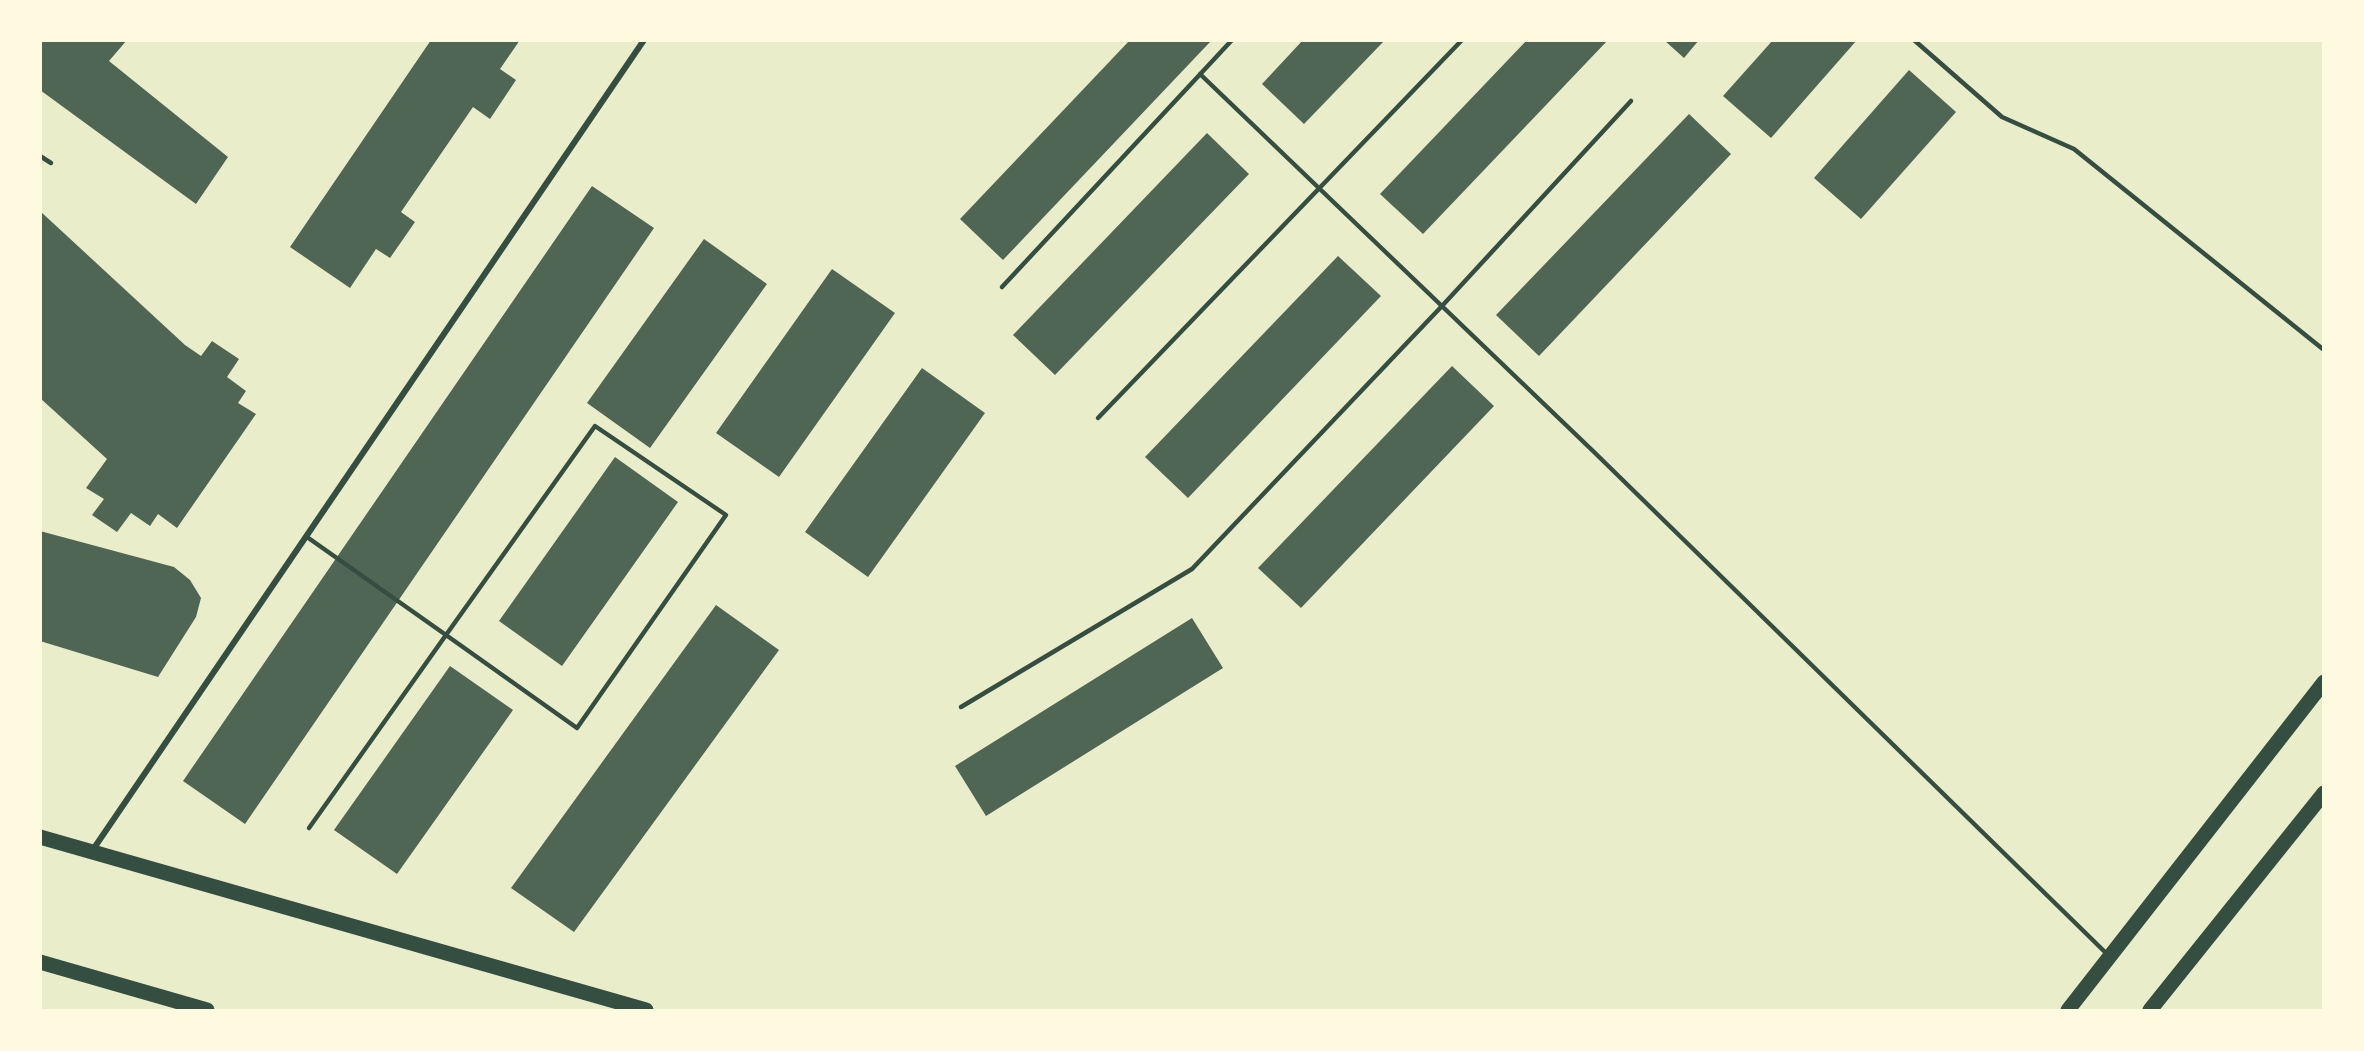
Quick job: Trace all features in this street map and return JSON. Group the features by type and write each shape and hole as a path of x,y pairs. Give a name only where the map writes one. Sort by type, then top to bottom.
{"main road":[{"path":"2068,1011 2324,682"},
{"path":"2150,1011 2324,793"},
{"path":"40,837 646,1011"},
{"path":"40,962 207,1011"}],"street":[{"path":"92,852 644,40"}],"lane":[{"path":"1002,287 1232,40"},
{"path":"1098,418 1462,40"},
{"path":"1914,40 2002,117 2074,149 2324,350"},
{"path":"1200,74 1872,723 2109,957"},
{"path":"961,708 1192,569 1442,306 1631,101"},
{"path":"40,156 51,163"},
{"path":"307,537 446,635 577,728 726,515 595,426 446,635 309,828"}],"building":[{"path":"40,40 127,40 109,61 228,157 196,204 40,90"},
{"path":"431,40 520,40 500,69 516,80 490,119 473,107 401,212 415,222 390,258 376,249 350,288 290,247"},
{"path":"1130,40 1210,42 1003,260 960,219"},
{"path":"1303,40 1385,40 1304,124 1262,84"},
{"path":"1527,40 1608,40 1423,234 1380,194"},
{"path":"1664,40 1699,40 1684,58"},
{"path":"1773,40 1857,40 1771,138 1723,96"},
{"path":"1909,70 1956,112 1861,219 1814,178"},
{"path":"1689,114 1731,154 1539,356 1496,315"},
{"path":"1207,133 1249,174 1055,375 1013,335"},
{"path":"592,186 654,228 245,824 183,781"},
{"path":"40,211 185,345 201,356 212,341 239,359 227,377 246,391 238,403 256,414 177,528 158,514 150,526 131,513 117,532 92,515 104,499 86,488 107,459 40,398"},
{"path":"704,239 767,284 650,448 587,403"},
{"path":"1338,256 1381,296 1188,498 1145,457"},
{"path":"832,269 895,313 779,477 716,433"},
{"path":"1452,366 1494,406 1301,608 1258,568"},
{"path":"922,368 985,413 868,577 805,532"},
{"path":"615,457 678,502 562,666 499,621"},
{"path":"40,531 174,567 190,580 201,598 196,617 158,677 40,641"},
{"path":"716,605 779,650 574,932 511,888"},
{"path":"1192,618 1223,668 986,816 955,766"},
{"path":"450,666 513,710 397,874 334,830"}]}
